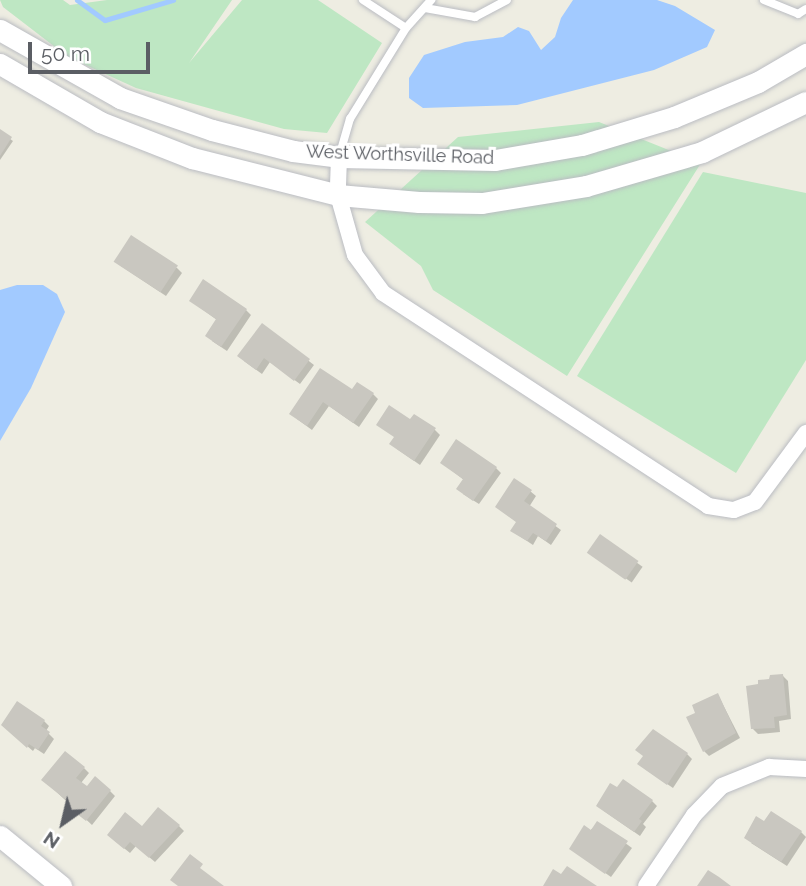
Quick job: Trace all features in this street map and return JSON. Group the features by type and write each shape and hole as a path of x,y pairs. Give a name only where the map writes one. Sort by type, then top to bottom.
{"main road":[{"name":"West Worthsville Road","path":"0,30 120,99 212,130 293,151 339,157 495,160 582,145 674,117 758,82 806,54"},
{"name":"West Worthsville Road","path":"0,64 100,122 192,159 338,195 482,203 586,186 702,152 806,102"},
{"path":"0,836 61,886"}],"street":[{"path":"339,157 338,195 355,255 383,293 708,506 734,510 755,502 806,433"},
{"path":"646,886 694,815 722,786 769,766 806,769"}],"lane":[{"path":"363,0 406,27"},
{"path":"339,157 350,119 406,27 428,4 475,17 508,0"},
{"path":"764,0 798,14 806,9"}],"green space":[{"path":"0,0 63,0 70,5 107,0 232,0 189,63 242,0 318,0 382,43 327,133 284,129 136,88 68,57 3,7"},
{"path":"599,122 701,163 567,376 433,290 421,266 365,222 458,137"},
{"path":"703,172 806,193 806,360 736,473 577,376"}],"water":[{"path":"573,0 657,0 675,6 715,30 707,47 654,70 517,105 423,108 409,98 409,78 424,55 465,42 503,37 518,27 529,31 541,50 555,37 561,18"},
{"path":"17,285 43,285 57,294 65,312 31,388 0,441 0,290"}],"building":[{"path":"0,129 12,137 0,156"},
{"path":"131,235 178,265 161,292 114,262"},
{"path":"203,279 247,309 221,347 205,336 216,319 189,301"},
{"path":"262,323 310,359 294,381 264,358 256,370 237,356"},
{"path":"320,368 352,389 357,382 374,393 353,423 323,402 307,426 289,414"},
{"path":"389,405 410,419 414,414 436,428 414,461 389,444 394,437 376,425"},
{"path":"456,439 497,467 473,501 456,489 463,479 440,463"},
{"path":"514,478 532,490 524,501 557,524 546,541 533,533 527,541 510,531 516,522 495,507"},
{"path":"600,534 639,561 625,580 587,553"},
{"path":"783,674 787,715 774,717 775,728 751,729 746,686 758,684 758,680 769,679 770,675"},
{"path":"718,693 736,733 703,752 686,717 695,713 692,705"},
{"path":"17,701 45,720 41,726 50,732 38,750 29,744 27,748 1,725"},
{"path":"653,729 688,753 667,785 637,764 643,756 635,750"},
{"path":"65,751 85,767 76,778 87,786 95,776 111,790 86,821 67,806 70,803 41,780"},
{"path":"623,779 653,800 639,819 642,821 634,832 596,806 610,783 617,787"},
{"path":"158,807 180,825 149,858 130,842 124,849 107,835 125,812 142,826"},
{"path":"771,811 802,831 781,862 744,838 756,816 764,821"},
{"path":"597,821 628,841 605,874 569,849 584,825 591,830"},
{"path":"190,854 203,864 200,868 224,886 178,886 170,880"},
{"path":"567,866 597,886 543,886 553,869 561,874"},
{"path":"708,870 719,877 731,886 697,886"}],"waterway":[{"path":"77,0 105,20 173,0"}]}
